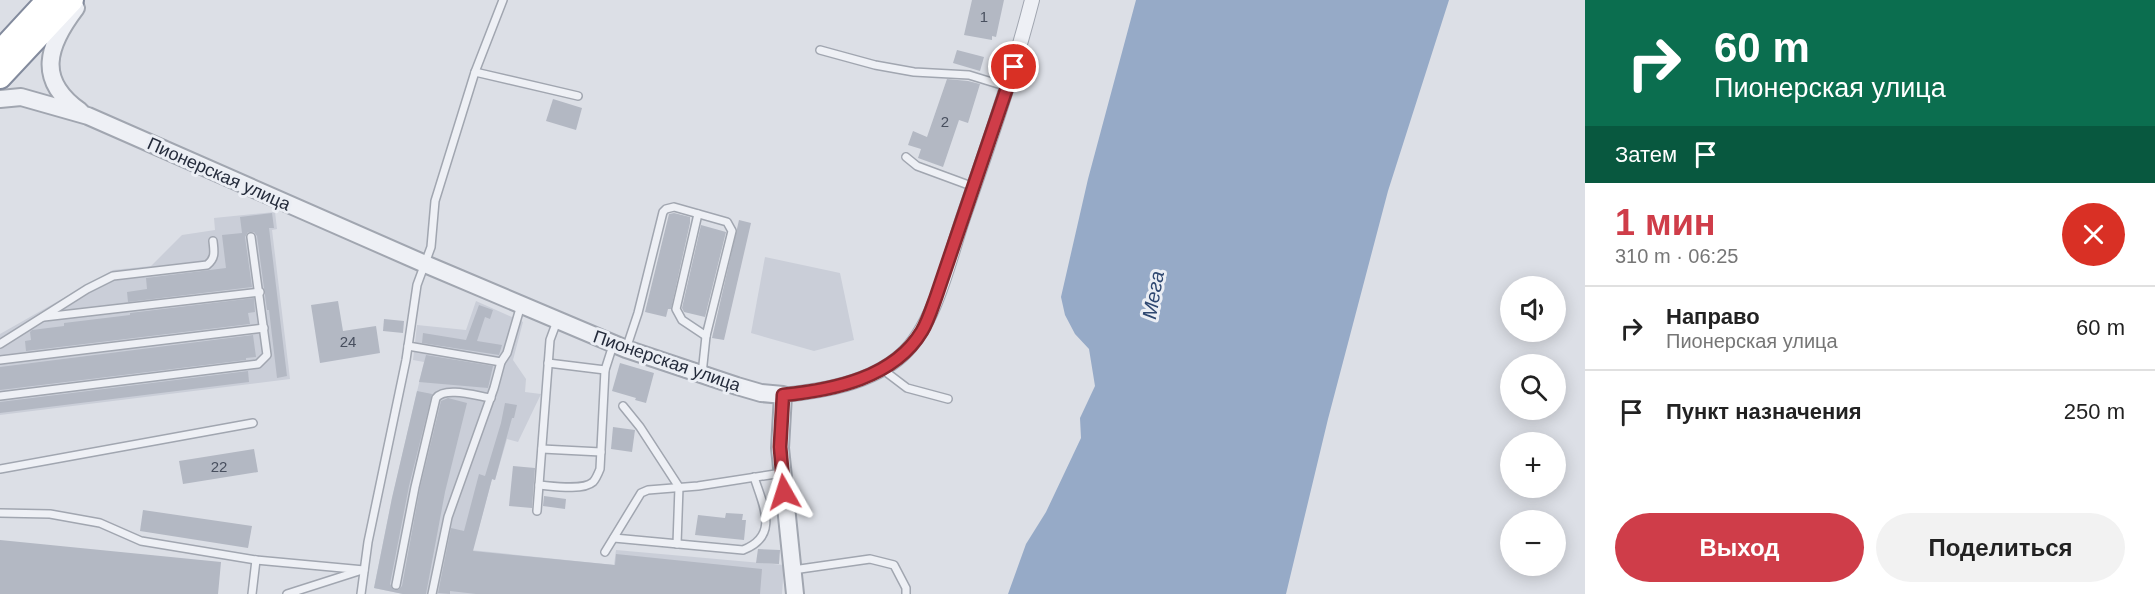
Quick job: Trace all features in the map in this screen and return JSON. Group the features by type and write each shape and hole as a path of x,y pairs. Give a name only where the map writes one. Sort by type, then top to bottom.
{"highway":[{"path":"0,52 48,0"},
{"path":"0,77 72,0"}],"street":[{"path":"82,0 56,40 52,50 50,70 57,89 63,97 88,116"},
{"name":"Пионерская улица","path":"88,116 620,347 761,393 783,395 802,393 851,382 882,369 903,355 922,332 1008,87 1032,0"},
{"path":"0,99 21,97 88,116"},
{"path":"783,395 780,439 782,473 795,594"}],"lane":[{"path":"361,594 408,346 417,285 432,235 435,201 475,72 503,0"},
{"path":"820,50 875,65 914,72 969,75 1008,87"},
{"path":"475,72 578,96"},
{"path":"906,157 917,166 974,187"},
{"path":"539,485 584,487 591,484 600,469 605,369 638,313 663,212 670,207 727,222 732,231 706,336 702,375"},
{"path":"698,214 676,309 682,320 706,336"},
{"path":"0,396 258,364 267,355 251,237"},
{"path":"0,344 87,289 113,276 207,264 214,255 213,241"},
{"path":"41,317 260,292"},
{"path":"432,594 448,517 491,399 501,363 507,353 521,305"},
{"path":"537,511 549,340 557,321"},
{"path":"0,360 264,328"},
{"path":"408,346 501,363"},
{"path":"548,363 605,369"},
{"path":"882,369 907,388 948,399"},
{"path":"396,585 436,398 447,391 491,399"},
{"path":"623,406 640,426 679,487 677,544"},
{"path":"0,469 253,423"},
{"path":"542,449 601,452"},
{"path":"605,552 641,493 648,490 782,473"},
{"path":"614,538 744,550 762,539 766,528 763,507 754,477"},
{"path":"0,513 50,514 100,522 141,541 256,560 364,570"},
{"path":"793,570 875,559 894,565 906,588 906,594"},
{"path":"252,594 256,560"},
{"path":"287,594 364,570"}],"shaded area":[{"path":"275,212 277,229 272,230 290,379 0,415 0,334 113,270 151,266 182,235 215,230 214,218"},
{"path":"765,257 840,273 854,340 814,351 751,333"},
{"path":"476,301 523,322 513,360 526,379 525,392 541,394 518,442 507,439 495,480 492,479 477,535 464,532 461,549 614,565 616,550 784,565 782,594 403,594 374,588 392,498 424,362 413,360 417,325 466,330"}],"water":[{"name":"Мега","path":"1136,0 1449,0 1388,191 1328,419 1286,594 1008,594 1026,544 1046,512 1081,438 1080,418 1095,386 1089,349 1075,334 1065,315 1061,297 1088,179"}],"building":[{"path":"972,0 1004,0 996,37 992,36 992,40 964,35"},
{"path":"957,50 984,57 980,71 953,63"},
{"path":"947,79 980,84 968,123 959,120 943,167 918,158 921,149 908,145 913,131 927,137"},
{"path":"553,99 582,108 576,130 546,121"},
{"path":"272,213 274,228 269,228 287,376 277,378 269,310 267,310 257,236 254,232 248,232 245,237 252,287 128,302 127,292 147,289 146,278 226,268 222,235 242,233 240,217"},
{"path":"669,214 690,217 690,223 671,309 668,309 666,317 645,312"},
{"path":"739,220 751,223 724,340 712,338"},
{"path":"701,225 726,232 705,317 684,312 682,308"},
{"path":"254,298 255,312 248,313 250,324 26,351 25,341 31,340 32,330 64,326 64,323 130,315 130,313"},
{"path":"338,301 343,331 376,326 380,353 320,363 311,305"},
{"path":"479,305 493,310 490,319 485,317 477,341 502,345 499,355 422,343 423,333 466,340"},
{"path":"384,319 404,321 403,333 383,331"},
{"path":"253,335 256,357 246,358 246,360 0,390 0,367"},
{"path":"426,355 493,366 488,388 419,382"},
{"path":"620,363 654,373 646,403 612,391"},
{"path":"248,371 249,382 0,413 0,402"},
{"path":"417,391 432,394 409,486 390,584 394,590 402,586 420,488 441,401 448,398 467,403 445,492 426,594 403,594 374,588"},
{"path":"505,403 517,405 495,480 492,479 473,551 615,565 616,554 762,569 760,594 476,594 450,591 450,594 438,593 451,528 464,531 479,474 485,476"},
{"path":"613,427 635,430 632,452 611,449"},
{"path":"254,449 258,472 183,484 179,461"},
{"path":"513,466 535,468 532,508 509,506"},
{"path":"544,496 566,499 565,509 543,506"},
{"path":"143,510 252,526 248,548 140,531"},
{"path":"726,513 743,514 742,520 746,520 744,540 695,535 698,515 725,518"},
{"path":"0,540 221,562 218,594 0,594"},
{"path":"758,549 780,550 779,564 756,563"}],"route":[{"path":"784,492 780,447 783,395 827,388 867,376 903,355 922,332 930,315 1014,67"}]}
